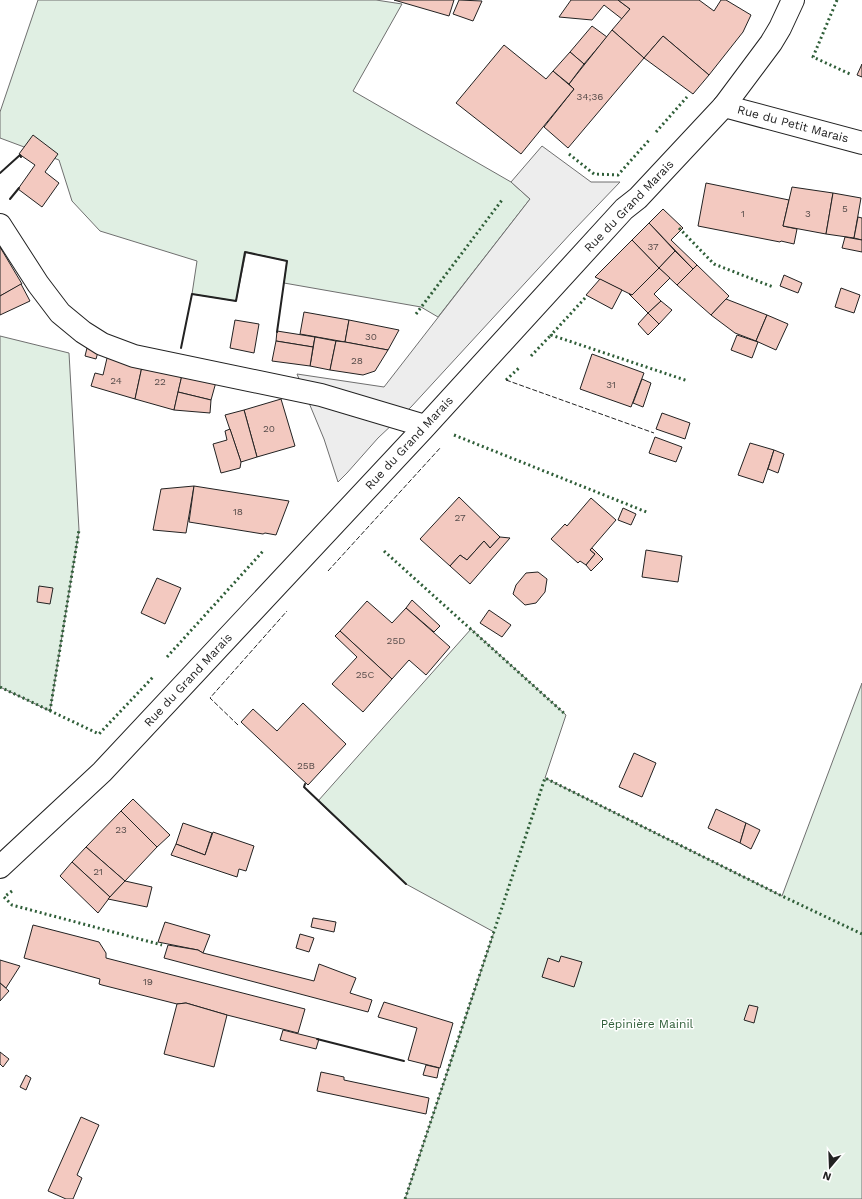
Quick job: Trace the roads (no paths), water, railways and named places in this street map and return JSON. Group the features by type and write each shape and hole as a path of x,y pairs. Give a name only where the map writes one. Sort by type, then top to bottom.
{"street":[{"name":"Rue du Grand Marais","path":"0,867 102,772 425,426 624,209 638,198 724,106 771,43 793,0"},
{"name":"Rue du Petit Marais","path":"724,106 862,143"},
{"path":"0,225 38,284 60,313 83,332 102,344 134,356 321,395 425,426"}],"park label":[{"name":"Pépinière Mainil","path":"647,1024"}]}
